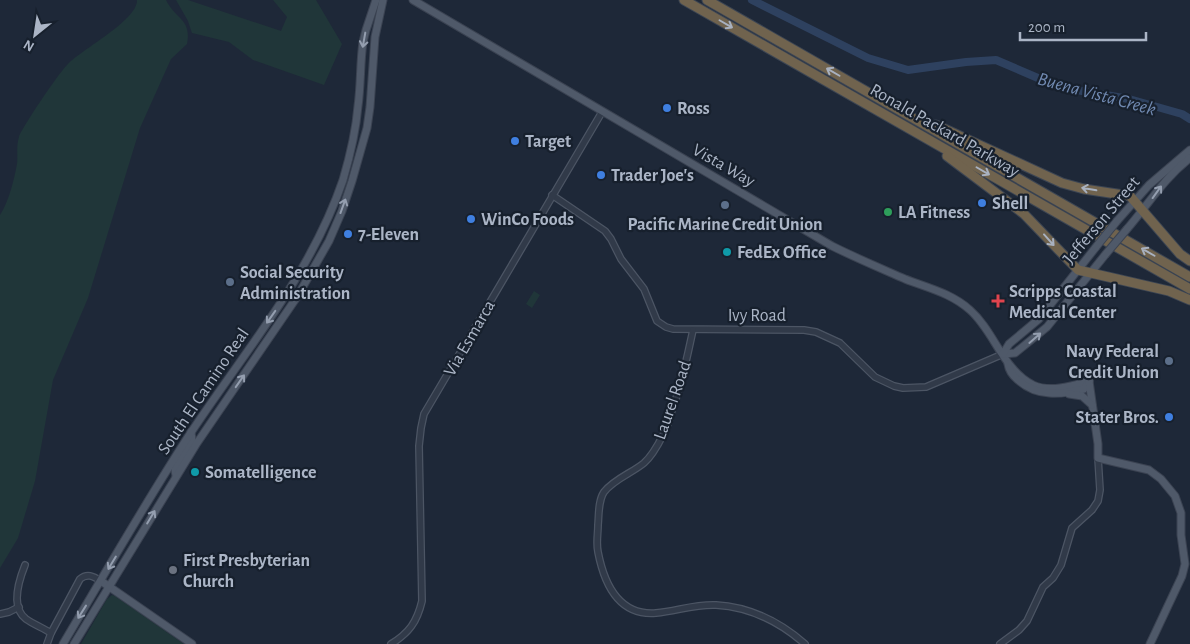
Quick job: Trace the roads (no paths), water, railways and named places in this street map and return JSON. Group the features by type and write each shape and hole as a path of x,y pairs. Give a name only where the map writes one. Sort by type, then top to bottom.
{"highway":[{"name":"Ronald Packard Parkway","path":"684,0 1190,289"},
{"name":"Ronald Packard Parkway","path":"707,0 1190,277"},
{"path":"875,96 1049,178 1084,188 1130,196 1176,249 1190,261"},
{"path":"880,112 961,166 1014,205 1078,270 1169,291 1190,300"}],"main road":[{"name":"South El Camino Real","path":"62,644 191,432 289,290 310,255 333,207 343,179 359,105 361,55 364,36 376,0"},
{"name":"South El Camino Real","path":"74,644 204,431 297,297 319,260 342,211 367,128 375,37 383,0"},
{"name":"Vista Way","path":"413,0 832,246 905,279 954,298 978,317 1008,362 1021,376 1036,386 1058,388 1089,381"},
{"name":"Jefferson Street","path":"1003,354 1009,344 1039,319 1117,221 1149,185 1190,150"},
{"name":"Jefferson Street","path":"1003,354 1015,353 1039,334 1144,210 1164,182 1190,158"},
{"name":"Vista Way","path":"1008,362 1009,370 1014,377 1033,390 1053,394 1068,393"},
{"path":"1068,393 1084,389 1089,381"},
{"path":"1089,381 1098,444 1098,458 1149,470 1157,474 1177,500 1180,510 1181,536 1187,564 1150,644"},
{"path":"1068,393 1082,396 1093,405"},
{"path":"176,476 175,470 192,440 191,432"},
{"path":"101,581 192,644"}],"street":[{"name":"Via Esmarca","path":"391,644 404,636 412,628 422,602 419,446 424,414 602,112"},
{"name":"Ivy Road","path":"552,195 595,222 608,234 621,259 644,289 657,321 673,330 795,330 816,332 840,343 867,372 880,380 903,388 926,387 1003,354"},
{"name":"Laurel Road","path":"693,330 681,386 664,433 644,463 612,484 604,493 598,518 597,548 600,567 606,583 613,594 632,609 657,613 688,606 716,605 738,608 764,616 782,626 805,644"},
{"path":"1000,644 1019,630 1027,621 1043,587 1061,565 1072,528 1092,510 1098,500 1100,490 1098,458"},
{"path":"25,565 17,594 21,613 51,633"},
{"path":"47,644 80,580 84,576 92,575 101,581"},
{"path":"0,614 19,607"}],"waterway":[{"name":"Buena Vista Creek","path":"752,0 868,58 908,70 996,60 1059,87 1129,99 1182,114 1190,119"}],"place":[{"name":"Ross","path":"667,108"},
{"name":"Target","path":"515,141"},
{"name":"Trader Joe's","path":"601,175"},
{"name":"Shell","path":"982,203"},
{"name":"Pacific Marine Credit Union","path":"725,205"},
{"name":"LA Fitness","path":"888,212"},
{"name":"WinCo Foods","path":"471,219"},
{"name":"7-Eleven","path":"348,234"},
{"name":"FedEx Office","path":"727,252"},
{"name":"Social Security Administration","path":"230,282"},
{"name":"Scripps Coastal Medical Center","path":"998,301"},
{"name":"Navy Federal Credit Union","path":"1169,361"},
{"name":"Stater Bros.","path":"1169,417"},
{"name":"Somatelligence","path":"195,472"},
{"name":"First Presbyterian Church","path":"173,570"}]}
